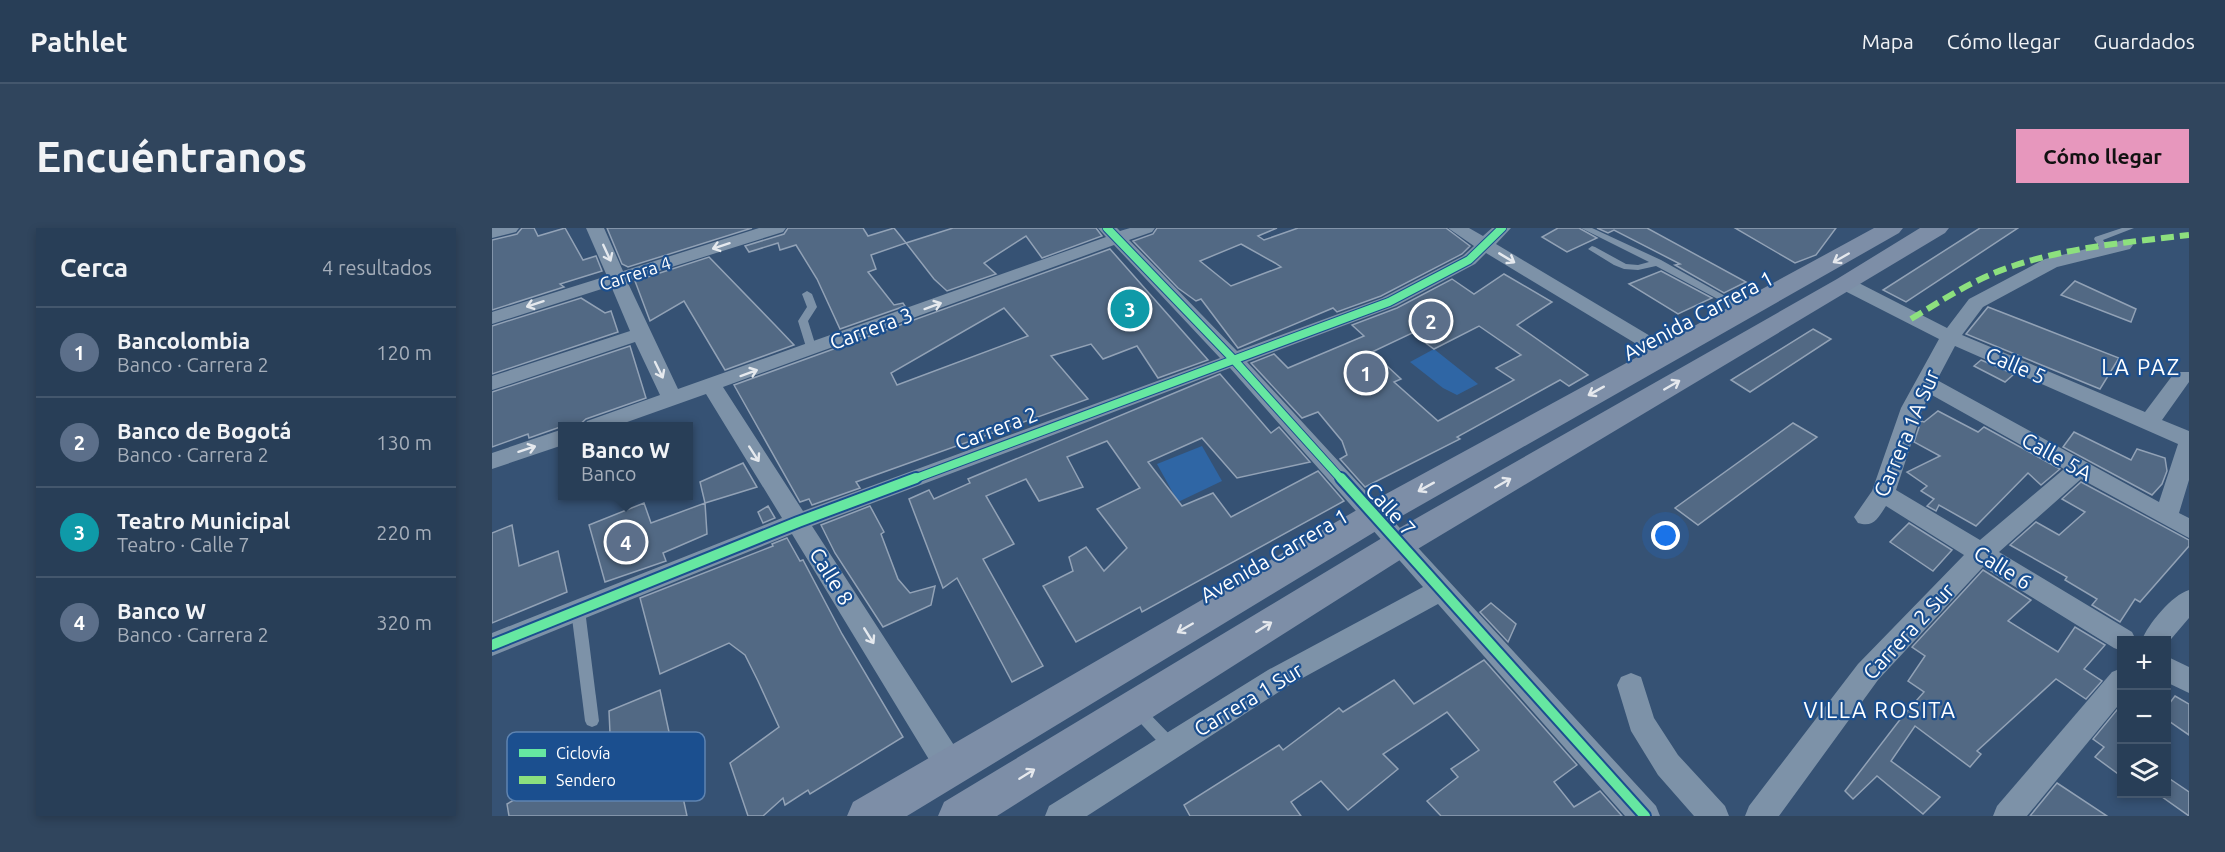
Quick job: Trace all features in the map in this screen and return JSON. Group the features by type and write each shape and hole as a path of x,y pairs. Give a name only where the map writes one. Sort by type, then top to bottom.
{"main road":[{"name":"Avenida Carrera 1","path":"868,816 1374,516 1890,228"},
{"path":"977,811 1135,707 1399,544 1846,284 1937,228"}],"street":[{"path":"492,233 510,228"},
{"path":"595,228 641,334 674,400"},
{"name":"Carrera 4","path":"492,318 777,228"},
{"name":"Carrera 3","path":"607,422 812,350 1112,233 1146,228"},
{"path":"1457,228 1665,353"},
{"name":"Carrera 2","path":"492,645 798,522 1389,302 1469,260 1502,228"},
{"name":"Calle 7","path":"1112,233 1234,360 1646,816"},
{"name":"Carrera 1A Sur","path":"1866,517 1883,493 1912,408 1925,382 1950,337 1976,303 2051,263 2120,241"},
{"name":"Calle 5","path":"1846,284 1950,337 2189,441"},
{"path":"492,383 641,334"},
{"path":"2149,422 2182,377"},
{"name":"Calle 5A","path":"1925,382 2189,529"},
{"name":"Calle 8","path":"712,386 950,766"},
{"path":"492,461 558,439"},
{"path":"2166,517 2189,441"},
{"name":"Carrera 2 Sur","path":"1760,816 1868,672 1981,553 2080,468"},
{"name":"Calle 6","path":"1883,493 2117,636"},
{"name":"Carrera 1 Sur","path":"1060,816 1278,678 1440,590"},
{"path":"2158,636 2189,600"},
{"path":"2171,670 2189,681"},
{"path":"1631,685 1641,722 1668,765 1714,816"},
{"path":"2008,816 2117,685"}],"lane":[{"path":"1585,228 1658,262 1744,310"},
{"path":"1592,249 1629,268 1639,270 1658,262"},
{"path":"807,294 812,307 802,321 812,350"},
{"path":"578,610 592,721"},
{"path":"1135,707 1171,746"}],"shaded area":[{"path":"1434,349 1478,384 1457,395 1443,388 1410,362"},
{"path":"1202,446 1222,481 1178,502 1157,464"}],"building":[{"path":"522,228 534,228 538,236 565,228 583,260 596,256 602,271 560,284 564,287 492,310 492,240 517,234"},
{"path":"607,228 752,228 628,267 622,264"},
{"path":"788,228 863,228 868,236 894,228 906,243 871,255 876,269 868,272 894,305 903,303 905,306 840,329 817,279 796,245 780,250 778,243 749,252 745,246 784,234"},
{"path":"953,228 1096,228 1102,236 1042,258 1026,236 984,263 996,274 947,291 934,279 906,243"},
{"path":"1157,228 1277,228 1258,236 1264,240 1298,228 1446,228 1470,246 1462,254 1381,296 1337,312 1333,308 1238,348 1201,299 1196,301 1178,288 1133,241 1153,234","holes":["1241,244 1281,267 1231,286 1200,261"]},
{"path":"1558,228 1579,228 1597,238 1567,252 1542,237"},
{"path":"1597,228 1647,228 1746,282 1724,293 1675,265 1680,264 1614,230 1608,233"},
{"path":"1735,228 1836,228 1816,255 1795,263"},
{"path":"1980,228 2018,228 1906,302 1883,290"},
{"path":"1110,249 1208,360 1158,378 1137,346 1103,359 1091,344 1051,356 1088,399 856,482 860,488 812,505 809,499 800,502 734,385","holes":["1004,308 1028,336 897,385 891,373"]},
{"path":"709,257 794,345 725,370 684,301 650,321 635,281"},
{"path":"1661,271 1712,298 1678,314 1629,284"},
{"path":"1504,274 1552,302 1517,325 1588,375 1569,386 1560,380 1457,437 1460,439 1365,487 1340,459 1347,455 1342,441 1318,412 1302,418 1251,363 1274,354 1288,368 1364,336 1352,325 1397,308 1452,279 1474,294","holes":["1479,326 1521,355 1496,368 1514,380 1438,421 1394,382 1401,379 1372,352 1412,333 1434,349"]},
{"path":"2075,281 2136,309 2131,322 2061,295"},
{"path":"581,298 605,313 611,311 618,332 492,374 492,326"},
{"path":"1988,307 2119,358 2100,389 1966,334"},
{"path":"1813,329 1831,339 1750,392 1731,380"},
{"path":"630,346 646,398 583,422 558,422 558,428 529,438 528,434 492,447 492,392"},
{"path":"1981,360 2014,374 2005,382 1974,366"},
{"path":"1220,374 1271,433 1279,427 1310,462 1237,478 1202,438 1148,462 1182,506 1213,493 1231,517 1318,471 1344,501 1142,612 1140,607 1076,642 1043,586 1073,571 1069,557 1086,547 1104,571 1127,548 1097,509 1140,488 1107,441 1067,457 1083,487 1039,501 1026,479 986,496 1014,544 983,559 1043,666 1012,682 957,578 943,588 909,499 929,490 934,499 970,483 968,479"},
{"path":"1938,411 1978,432 1984,427 2060,469 2041,485 2028,473 1976,526 1939,505 1936,511 1927,506 1934,499 1921,491 1927,486 1907,472 1940,456 1914,442 1921,421 1924,422"},
{"path":"1793,423 1817,437 1698,525 1675,508"},
{"path":"2074,432 2131,460 2137,449 2165,458 2167,471 2162,484 2152,495 2063,447"},
{"path":"743,463 757,487 705,503 700,482"},
{"path":"2081,482 2189,540 2189,546 2140,602 2135,599 2120,622 2092,605 2097,599 2065,580 2067,577 2010,545 2036,522 2059,535 2085,512 2062,499"},
{"path":"644,503 651,523 705,503 707,534 663,553 666,561 605,582 589,525"},
{"path":"768,506 775,518 763,523 758,512"},
{"path":"870,506 884,532 881,534 898,579 910,593 935,586 931,605 883,627 835,553 821,525"},
{"path":"1909,523 1952,550 1933,571 1890,542"},
{"path":"512,525 519,566 558,551 567,592 492,623 492,533"},
{"path":"787,538 800,561 803,560 842,634 903,737 810,794 808,790 785,805 783,798 763,816 748,816 730,763 779,727 758,681 745,655 729,643 660,674 640,598 773,546 772,544"},
{"path":"1983,570 2031,600 2008,621 2058,652 2075,627 2105,645 2084,669 2102,681 2086,699 2056,679 1977,751 1981,754 1970,767 1915,726 1891,761 1940,797 1923,814 1877,776 1853,799 1845,791 1924,692 1908,681 1925,656 1912,647"},
{"path":"1491,603 1516,624 1508,642 1480,612"},
{"path":"1484,660 1577,765 1554,782 1574,807 1600,791 1622,816 1441,816 1427,801 1458,777 1451,769 1479,750 1447,712 1383,754 1398,769 1348,810 1321,781 1291,802 1301,816 1190,816 1184,805 1279,745 1283,750 1339,708 1343,712 1394,680 1414,704"},
{"path":"660,690 669,732 610,732 609,711"},
{"path":"2175,696 2189,704 2189,735 2171,722 2171,701"},
{"path":"2117,710 2117,773 2095,757 2104,747 2093,739"},
{"path":"2171,780 2189,792 2189,816 2164,798 2171,798"},
{"path":"2057,783 2107,816 2030,816"},
{"path":"512,801 684,801 687,816 509,816 507,804"}],"marked path":[{"path":"1911,319 1973,283 2013,266 2078,250 2189,235"}],"cycle path":[{"path":"1107,228 1234,360 1645,816"},
{"path":"492,645 798,522 1389,302 1469,260 1502,228"}],"place":[{"name":"Teatro Municipal","path":"1130,309"},
{"name":"Banco de Bogotá","path":"1431,321"},
{"name":"Bancolombia","path":"1366,373"},
{"name":"Banco W","path":"626,542"}],"district":[{"name":"LA PAZ","path":"2141,366"},
{"name":"VILLA ROSITA","path":"1880,709"}]}
